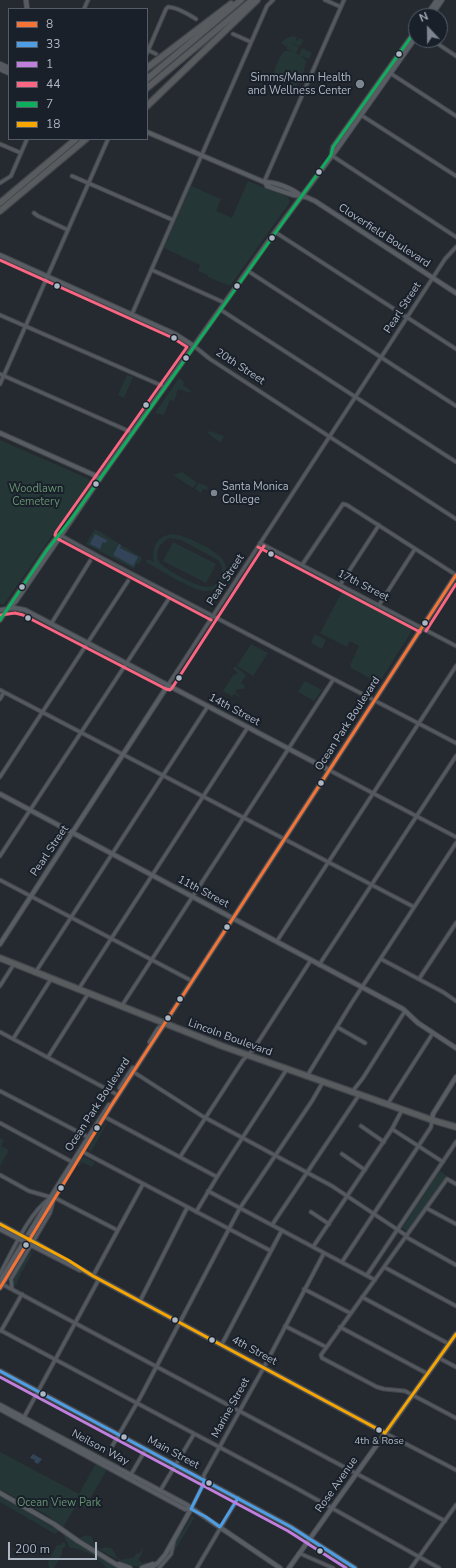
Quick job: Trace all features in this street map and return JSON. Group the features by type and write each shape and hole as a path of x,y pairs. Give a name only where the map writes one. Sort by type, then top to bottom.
{"highway":[{"path":"148,67 236,0"},
{"path":"148,78 241,0"},
{"path":"148,87 252,0"},
{"path":"148,105 257,0"},
{"path":"0,203 75,140"},
{"path":"0,212 85,140"},
{"name":"Lincoln Boulevard","path":"0,958 120,1007 248,1056 387,1105 456,1127"}],"street":[{"path":"132,314 267,6 273,0"},
{"path":"325,0 341,7"},
{"path":"264,182 344,0"},
{"path":"156,54 148,52 168,7 172,7 196,19"},
{"path":"233,34 251,42"},
{"path":"0,620 8,609 16,602 34,572 59,539 60,535 331,155 408,42"},
{"path":"388,72 408,47"},
{"path":"444,48 456,56"},
{"path":"388,72 456,116"},
{"path":"358,115 456,176"},
{"name":"Cloverfield Boulevard","path":"148,132 264,182 268,181 296,191 301,196 320,204 456,293"},
{"path":"0,183 11,176 28,140"},
{"path":"0,384 2,375 48,276 108,140"},
{"path":"0,144 22,153"},
{"path":"331,155 456,237"},
{"path":"72,176 173,220"},
{"path":"34,213 68,230"},
{"path":"275,232 456,349"},
{"name":"Pearl Street","path":"0,944 445,259 456,246"},
{"name":"20th Street","path":"0,255 180,336 210,359 456,519"},
{"path":"152,270 226,303"},
{"path":"248,271 456,406"},
{"path":"221,310 456,462"},
{"path":"0,315 165,387"},
{"path":"2,375 133,433"},
{"path":"0,433 100,479"},
{"path":"302,565 343,504 379,525 456,575"},
{"path":"340,585 379,525"},
{"path":"60,535 333,680 456,743"},
{"name":"17th Street","path":"260,543 379,604 456,646"},
{"path":"379,604 415,549"},
{"path":"51,624 90,561"},
{"name":"Ocean Park Boulevard","path":"1,1284 74,1162 105,1117 104,1115 158,1029 164,1024 192,982 456,575"},
{"path":"0,777 128,581"},
{"path":"0,856 168,600"},
{"name":"14th Street","path":"0,610 15,608 25,610 456,837"},
{"path":"277,942 456,666"},
{"path":"120,1007 333,680"},
{"path":"0,690 414,907"},
{"path":"0,699 4,692"},
{"path":"35,973 208,706"},
{"path":"78,990 248,728"},
{"path":"319,965 456,756"},
{"name":"11th Street","path":"0,794 362,987 405,1011 416,1021 456,1048"},
{"path":"306,1076 456,843"},
{"path":"0,880 192,982"},
{"path":"419,979 456,923"},
{"path":"381,959 456,1001"},
{"path":"180,1157 243,1060 253,1050 311,960"},
{"path":"0,986 14,964"},
{"path":"13,1039 51,979"},
{"path":"48,1057 88,994"},
{"path":"352,1092 363,1078 405,1011"},
{"path":"337,1027 365,1043"},
{"path":"0,1032 116,1094"},
{"path":"387,1105 433,1033"},
{"path":"196,1212 216,1177 287,1069"},
{"path":"132,1071 206,1118 307,1172 406,1236 456,1265"},
{"name":"Ocean Park Boulevard","path":"74,1162 84,1148 88,1137 132,1071"},
{"path":"342,1262 419,1146 431,1126 433,1114 456,1077"},
{"path":"110,1450 240,1208 312,1101 323,1082"},
{"path":"0,1091 88,1137"},
{"path":"272,1225 359,1095"},
{"path":"313,1247 384,1142 402,1110"},
{"path":"105,1117 216,1177"},
{"path":"0,1123 74,1162"},
{"path":"361,1126 384,1142"},
{"path":"392,1129 443,1162"},
{"path":"367,1275 456,1142"},
{"path":"84,1148 92,1157 271,1251"},
{"path":"342,1154 365,1170"},
{"path":"0,1175 29,1191 52,1198 117,1230"},
{"path":"456,1184 447,1179 321,1355 322,1358 378,1387 400,1390 456,1418"},
{"path":"93,1276 143,1184"},
{"path":"208,1191 375,1280"},
{"name":"Ocean Park Boulevard","path":"0,1274 40,1206 52,1198"},
{"name":"Ocean Park Boulevard","path":"11,1279 50,1212 52,1198"},
{"path":"140,1301 188,1208"},
{"path":"426,1208 456,1224"},
{"path":"311,1212 329,1224"},
{"name":"4th Street","path":"0,1224 65,1264 99,1279 385,1433"},
{"name":"4th Street","path":"0,1229 22,1238"},
{"path":"222,1344 282,1230"},
{"name":"Marine Street","path":"191,1509 203,1486 204,1475 264,1367 324,1253"},
{"path":"384,1267 456,1306"},
{"path":"1,1284 11,1279 12,1289"},
{"path":"23,1419 99,1279"},
{"path":"1,1284 240,1410 445,1521"},
{"path":"304,1289 350,1314"},
{"path":"22,1294 1,1330 439,1568"},
{"path":"362,1297 449,1344"},
{"path":"285,1326 326,1347"},
{"path":"340,1327 428,1374"},
{"name":"Rose Avenue","path":"289,1568 456,1334"},
{"path":"439,1358 456,1367"},
{"name":"Main Street","path":"0,1371 238,1498 310,1538 355,1568"},
{"name":"Neilson Way","path":"0,1405 23,1419 159,1492 187,1505 280,1568"},
{"name":"Neilson Way","path":"0,1409 23,1419"},
{"path":"385,1433 456,1470"},
{"path":"159,1492 194,1434"},
{"path":"130,1476 146,1449"},
{"path":"0,1493 54,1524 78,1541 122,1568"},
{"path":"197,1568 238,1498"},
{"path":"411,1568 456,1505"},
{"path":"151,1568 163,1558 191,1509"},
{"path":"142,1568 151,1565 159,1559 172,1538 175,1537"},
{"path":"159,1568 171,1554 175,1537"},
{"path":"299,1553 333,1568"},
{"path":"110,1561 118,1568"},
{"path":"110,1561 130,1568"}],"green space":[{"path":"292,36 297,37 296,40 298,41 299,38 301,39 300,42 302,39 304,40 300,46 289,42 299,47 296,53 286,49 287,47 281,43 285,39"},
{"path":"302,48 312,53 309,59 299,55"},
{"path":"285,51 296,53 306,61 301,79 294,87 276,79 274,73 282,53"},
{"path":"248,181 288,197 290,202 230,286 198,271 200,265 164,248 191,186 221,199 216,211 232,218"},
{"path":"127,375 133,377 124,398 118,395"},
{"path":"179,378 184,382 183,385 191,391 191,393 178,389 174,401 170,400 164,415 155,413"},
{"path":"209,431 224,436 221,442 208,433"},
{"name":"Woodlawn Cemetery","path":"0,440 91,480 4,604 0,604"},
{"path":"182,472 197,483 193,488 173,475"},
{"path":"199,483 207,486 208,490 203,489 201,493 195,489"},
{"path":"95,529 141,557 142,559 139,564 137,563 134,569 86,544"},
{"path":"167,535 177,535 192,540 220,556 223,560 226,571 223,582 215,589 203,591 191,587 146,562 148,559 154,562 154,548 162,537","holes":["170,538 181,540 218,560 222,573 217,583 211,586 202,586 174,573 160,563 157,552 163,542"]},
{"path":"173,542 216,564 206,583 163,561"},
{"path":"342,592 413,629 379,683 351,668 350,665 359,646 350,641 347,647 320,633"},
{"path":"315,634 326,640 322,649 311,643"},
{"path":"251,644 268,653 253,676 237,666"},
{"path":"235,666 246,675 241,683 245,686 243,689 237,689 235,692 240,696 239,697 234,694 232,696 223,691 234,674 236,675 238,673 233,669"},
{"path":"305,681 322,690 314,701 298,692"},
{"path":"232,709 236,711 238,710 244,715 242,719 231,712"},
{"path":"106,1122 107,1123 91,1152 88,1149"},
{"path":"0,1138 4,1140 1,1146 9,1150 0,1166"},
{"path":"84,1157 95,1162 92,1167 82,1162 79,1166 77,1165"},
{"path":"440,1171 447,1176 408,1232 402,1228"},
{"path":"34,1250 17,1281 16,1286 13,1283 18,1270"},
{"name":"Ocean View Park","path":"0,1452 79,1494 96,1463 107,1469 85,1508 77,1504 63,1527 47,1515 0,1489"},
{"path":"0,1497 59,1531 55,1534 0,1502"},
{"path":"192,1516 194,1518 174,1552 177,1538"},
{"path":"63,1534 105,1559 117,1568 106,1568 100,1561 90,1554 75,1548 70,1548"},
{"path":"88,1535 92,1537 95,1546 100,1549 106,1547 112,1548 117,1558 121,1560 133,1558 137,1553 139,1554 143,1547 142,1554 138,1560 143,1563 150,1564 139,1567 126,1564 78,1538"},
{"path":"63,1542 66,1546 62,1549 62,1554 54,1568 49,1568 48,1562 57,1545 60,1545"}],"water":[{"path":"95,534 107,540 106,543 103,542 100,549 90,544"},
{"path":"119,544 121,545 120,548 138,557 133,566 113,555"},
{"path":"33,1454 42,1459 38,1464 34,1462 35,1460 30,1458"}],"transit line":[{"name":"7","path":"0,620 47,550 72,518 331,155 333,147 408,41"},
{"name":"44","path":"0,260 173,338 187,347 55,535 58,539 211,620"},
{"name":"44","path":"1,615 15,613 23,615 170,690 264,546"},
{"name":"44","path":"258,547 420,632"},
{"name":"8","path":"0,1288 111,1106 456,575"},
{"name":"44","path":"426,631 456,584"},
{"name":"18","path":"0,1224 68,1260 93,1276 385,1433"},
{"name":"18","path":"385,1433 456,1334"},
{"name":"33","path":"0,1371 291,1527 355,1568"},
{"name":"1","path":"0,1377 288,1531 346,1568"},
{"name":"33","path":"204,1480 191,1509 220,1527 238,1498"}],"place":[{"name":"Simms/Mann Health and Wellness Center","path":"360,84"},
{"name":"Santa Monica College","path":"214,493"},
{"name":"4th & Rose","path":"379,1430"}]}
